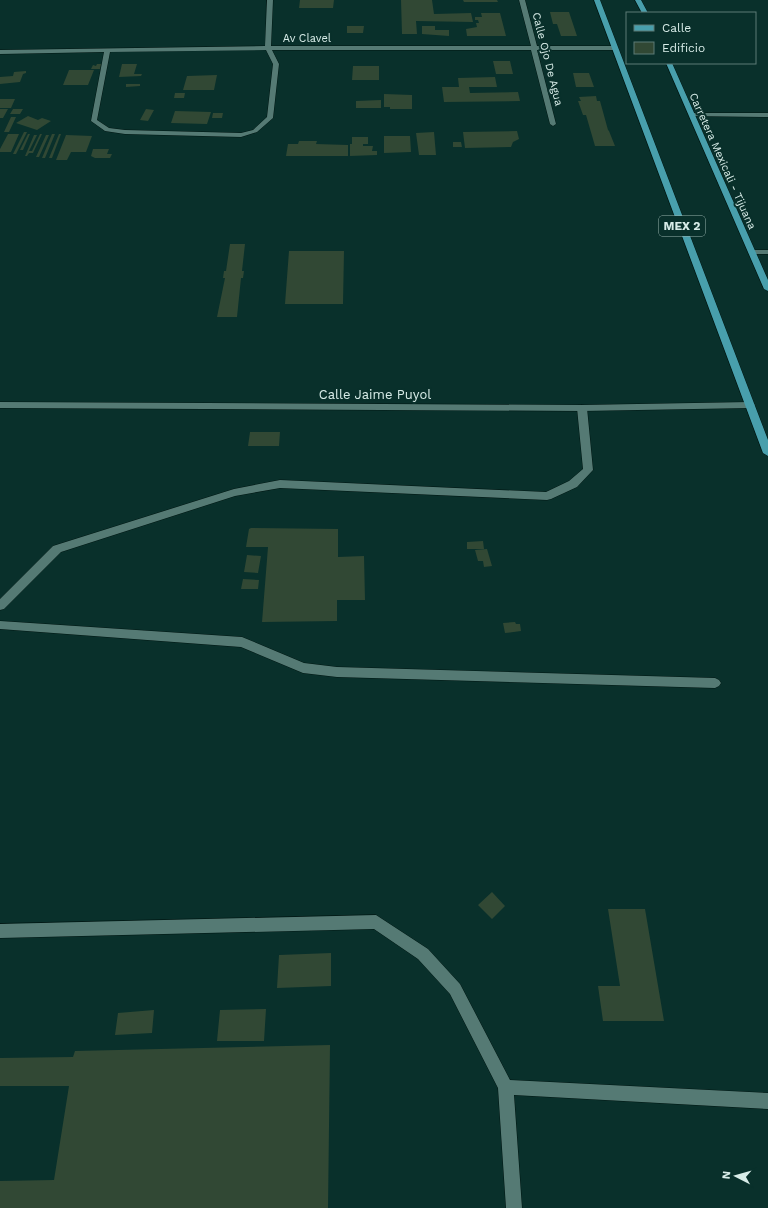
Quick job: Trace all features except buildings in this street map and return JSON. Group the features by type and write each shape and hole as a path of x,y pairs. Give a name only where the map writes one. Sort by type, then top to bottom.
{"main road":[{"name":"MEX 2","path":"597,0 768,453"},
{"path":"638,0 644,12"},
{"name":"Carretera Mexicali - Tijuana","path":"669,64 690,115 768,289"}],"street":[{"path":"107,50 94,121 107,130 125,132 241,135 255,131 270,118 276,74 276,64 268,48 270,0"},
{"name":"Calle Ojo De Agua","path":"522,0 553,124"},
{"name":"Av Clavel","path":"0,52 268,48 615,48"},
{"path":"690,115 768,115"},
{"path":"752,252 768,252"},
{"name":"Calle Jaime Puyol","path":"0,405 582,408 750,405"},
{"path":"0,606 57,549 234,493 280,484 547,496 573,484 588,470 582,408"},
{"path":"0,626 242,642 303,668 337,672 715,683"},
{"path":"0,931 376,922 423,954 455,989 506,1087 514,1208"},
{"path":"506,1087 768,1101"}]}
